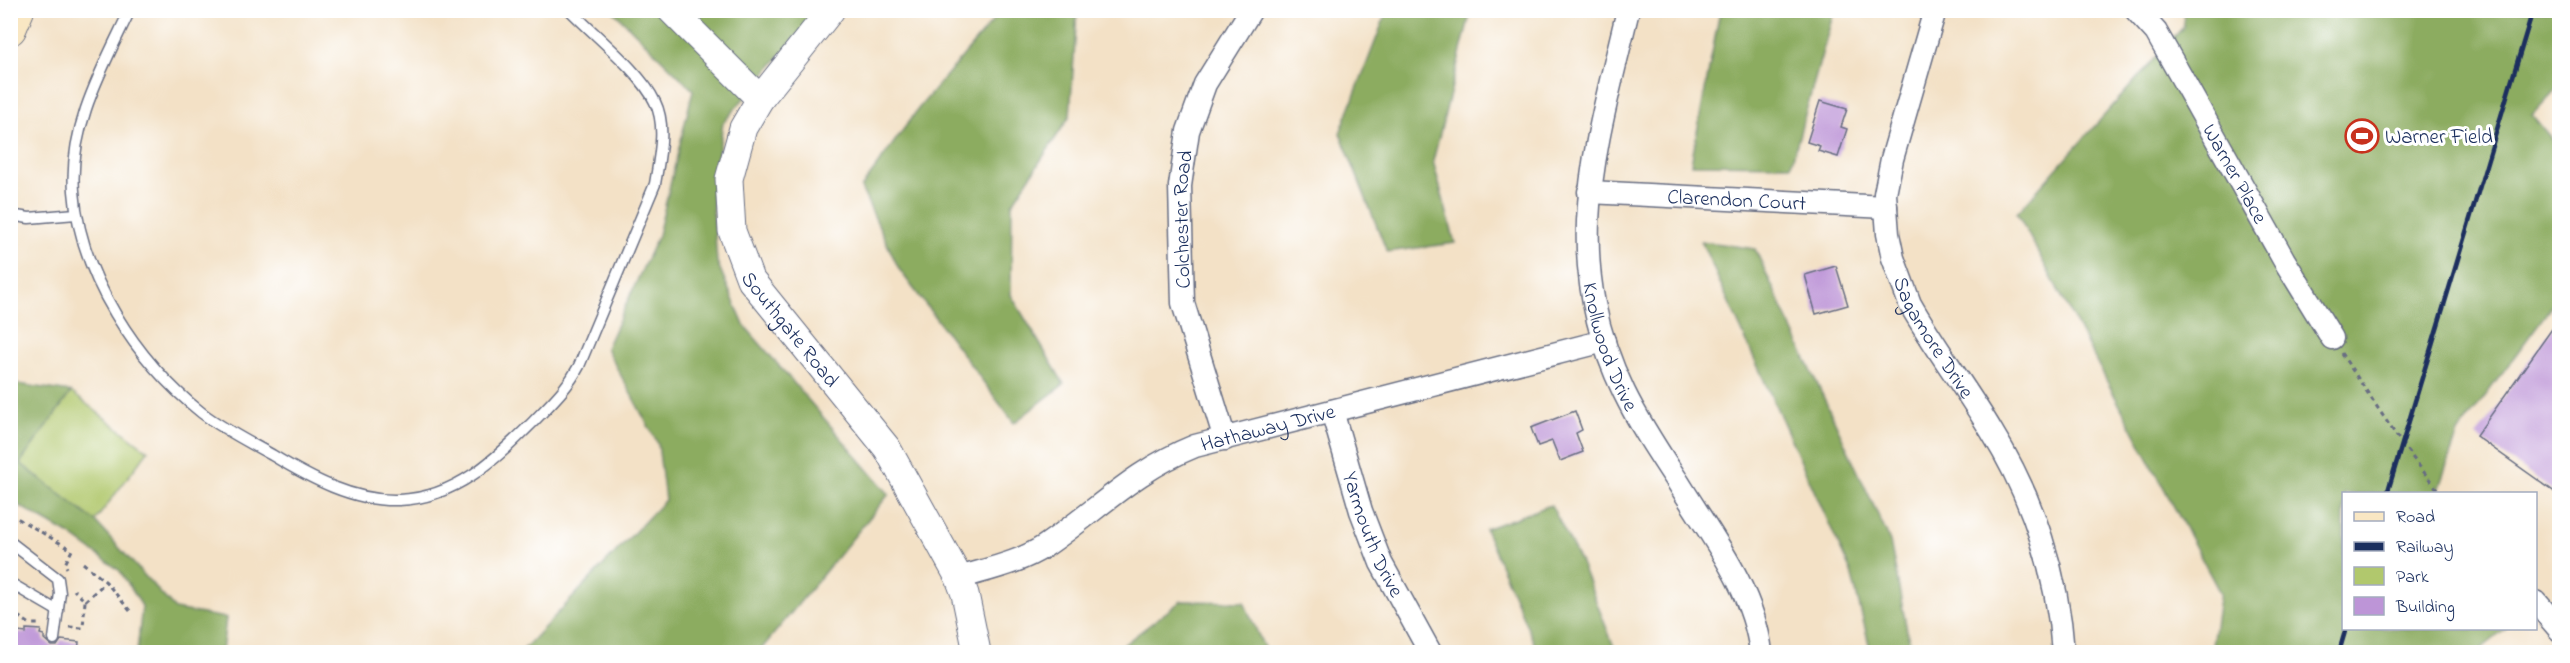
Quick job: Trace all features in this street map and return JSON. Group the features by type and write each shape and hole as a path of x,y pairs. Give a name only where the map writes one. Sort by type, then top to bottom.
{"street":[{"path":"671,10 760,99"},
{"name":"Southgate Road","path":"831,10 760,99 743,128 729,178 729,213 742,264 762,297 887,448 958,578 965,594 977,652"},
{"name":"Colchester Road","path":"1225,439 1183,303 1180,186 1188,131 1205,84 1251,10"},
{"name":"Knollwood Drive","path":"1628,10 1593,157 1587,242 1590,281 1604,341 1624,392 1734,573 1755,622 1761,652"},
{"name":"Sagamore Drive","path":"1935,10 1892,159 1885,194 1893,258 1910,304 1993,432 2020,483 2039,530 2053,580 2063,652"},
{"name":"Warner Place","path":"2136,10 2156,32 2284,260 2332,338"},
{"name":"Clarendon Court","path":"1589,192 1886,207"},
{"name":"Hathaway Drive","path":"958,578 1020,560 1045,546 1162,459 1195,446 1604,341"},
{"name":"Yarmouth Drive","path":"1332,411 1361,511 1373,542 1403,606 1430,652"},
{"path":"2537,604 2557,622"}],"lane":[{"path":"130,10 85,112 74,165 76,214 87,258 123,322 167,382 205,415 328,485 355,494 400,500 445,489 469,479 494,461 571,382 654,184 660,152 661,125 656,102 640,81 570,10"},
{"path":"10,215 29,218 76,214"},
{"path":"12,548 58,579 61,586 54,639"},
{"path":"10,583 58,610"}],"path":[{"path":"2332,338 2370,399 2440,492"},
{"path":"83,563 106,582 131,612"},
{"path":"85,601 106,582"}],"green space":[{"path":"613,11 818,11 723,123 712,194 717,262 744,325 889,494 759,652 521,652 665,500 658,444 606,348 658,235 693,90"},
{"path":"1001,11 1077,11 1070,116 1012,204 1011,295 1064,384 1014,423 899,269 861,188 918,109"},
{"path":"1387,11 1471,11 1433,161 1455,243 1387,252 1340,133"},
{"path":"1720,11 1834,11 1791,165 1691,164"},
{"path":"2183,11 2559,11 2559,86 2532,115 2559,148 2559,296 2458,433 2437,492 2342,492 2342,630 2505,630 2477,652 2211,652 2220,593 2017,213 2184,26"},
{"path":"1701,241 1755,249 1890,541 1911,652 1871,652 1851,572"},
{"path":"11,383 71,392 20,463 95,521 175,609 226,618 222,652 137,652 142,606 120,571 70,535 11,501"},
{"path":"71,392 148,451 95,521 20,463"},
{"path":"1551,505 1581,563 1616,652 1538,652 1485,529"},
{"path":"1181,601 1244,602 1266,652 1114,652"}],"building":[{"path":"1820,101 1847,109 1841,127 1847,129 1838,157 1818,151 1820,146 1807,142"},
{"path":"1836,266 1848,305 1816,314 1805,275"},
{"path":"2559,319 2559,495 2476,436"},
{"path":"1575,411 1582,430 1576,433 1583,452 1560,461 1552,441 1538,446 1531,428"},
{"path":"26,629 41,630 40,634 44,635 44,639 52,646 57,646 61,640 79,642 78,652 10,652 10,631 26,633"}],"railway":[{"path":"2388,492 2533,10"},
{"path":"2339,652 2345,630"}],"place":[{"name":"Warner Field","path":"2362,136"}]}
